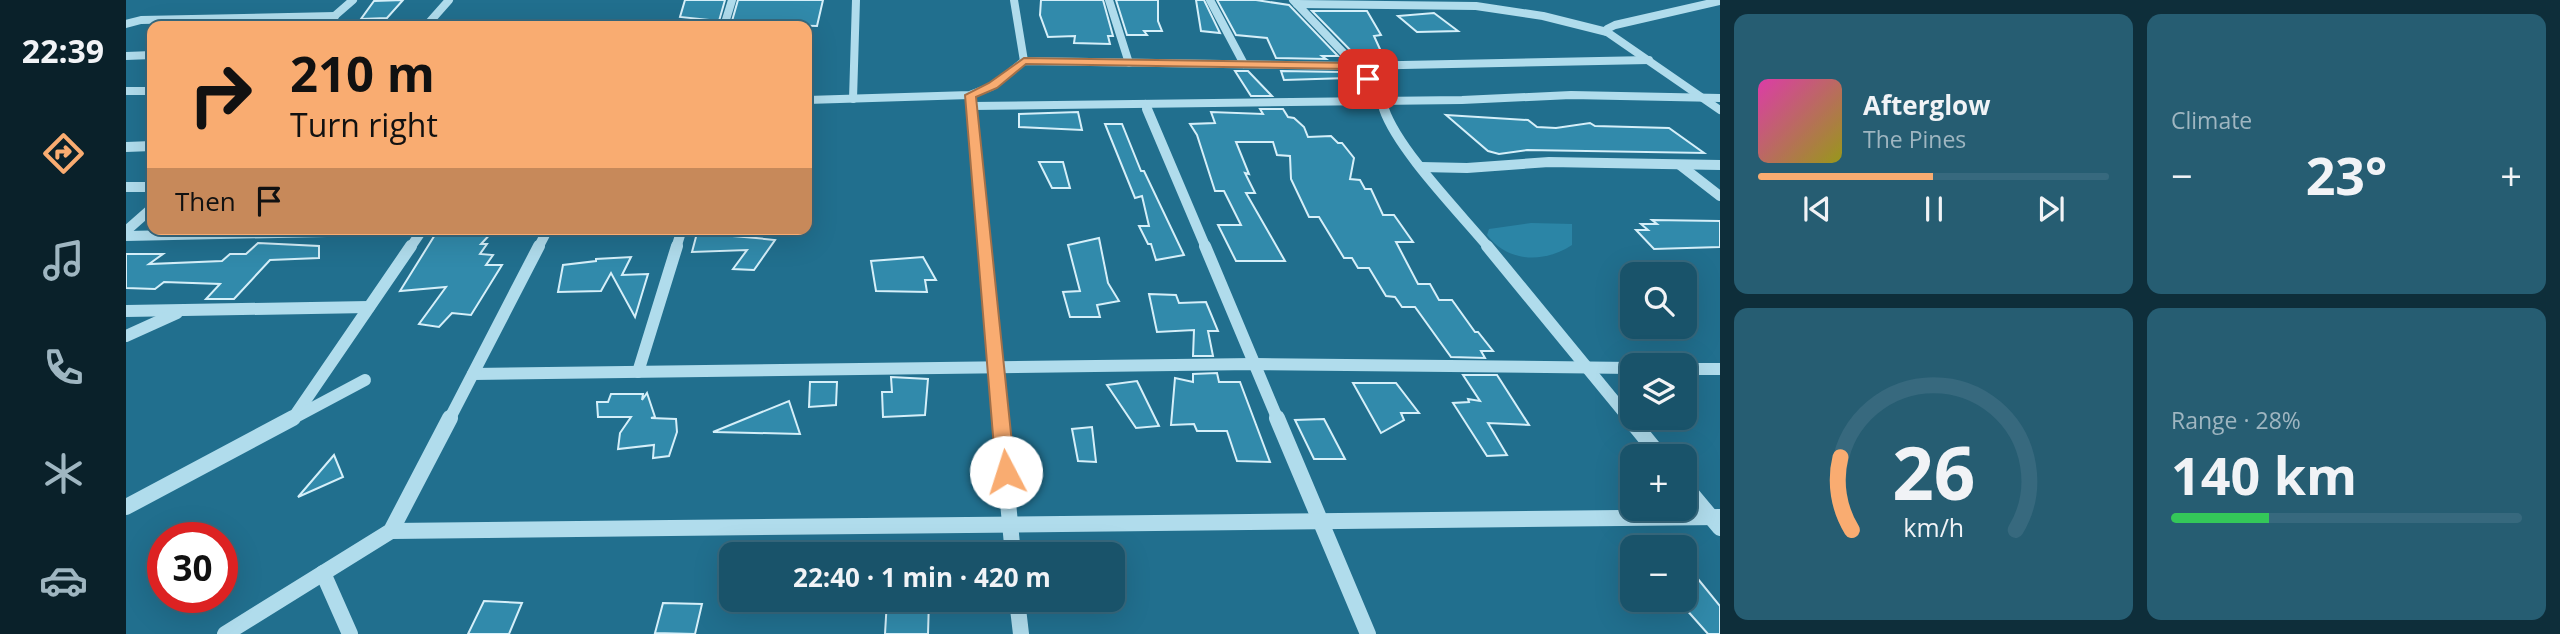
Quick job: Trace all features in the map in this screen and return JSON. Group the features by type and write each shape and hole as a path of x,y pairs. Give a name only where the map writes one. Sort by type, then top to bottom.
{"street":[{"path":"329,21 354,0"},
{"path":"430,21 449,0"},
{"path":"726,21 732,0"},
{"path":"853,99 856,0"},
{"path":"1014,0 1024,61"},
{"path":"1109,0 1129,63"},
{"path":"1210,0 1244,64"},
{"path":"1607,32 1607,29 1615,25 1720,1"},
{"path":"1295,2 1476,6 1543,16 1607,32 1720,110"},
{"path":"1295,2 1353,66 1378,89 1397,136 1650,444"},
{"path":"126,24 141,20 335,16"},
{"path":"126,56 147,55"},
{"path":"971,101 1024,61 1353,66 1649,60"},
{"path":"126,91 147,91"},
{"path":"812,100 1145,104 1571,95 1720,98"},
{"path":"971,101 1012,542"},
{"path":"1145,104 1368,634"},
{"path":"126,147 147,146"},
{"path":"1421,167 1467,168 1549,162 1720,165"},
{"path":"1680,165 1720,196"},
{"path":"126,187 147,187"},
{"path":"126,233 147,213"},
{"path":"126,233 147,233"},
{"path":"294,418 419,235"},
{"path":"225,634 391,531 545,235"},
{"path":"638,372 680,235"},
{"path":"126,311 369,307"},
{"path":"126,336 184,310"},
{"path":"472,374 1254,364 1620,369"},
{"path":"1697,369 1720,369"},
{"path":"126,507 365,380"},
{"path":"1697,499 1717,521"},
{"path":"391,531 1320,521 1717,521"},
{"path":"323,573 350,634"},
{"path":"1018,612 1021,634"}],"shaded area":[{"path":"1531,223 1572,224 1572,245 1550,255 1527,257 1505,251 1487,235 1489,229"}],"building":[{"path":"403,0 387,18 361,19 374,1"},
{"path":"685,0 725,0 719,21 680,17"},
{"path":"738,0 823,0 817,26 812,26 812,21 732,21"},
{"path":"1041,0 1103,0 1113,36 1108,36 1110,44 1074,43 1075,36 1048,37 1040,15"},
{"path":"1116,0 1158,0 1158,21 1162,31 1144,31 1147,35 1127,35"},
{"path":"1196,0 1204,0 1220,33 1201,31"},
{"path":"1217,0 1256,0 1289,5 1338,56 1322,56 1326,59 1276,58 1267,38 1236,35"},
{"path":"1312,11 1367,11 1381,35 1374,36 1384,58 1357,57"},
{"path":"1434,13 1458,31 1417,32 1398,16"},
{"path":"1235,71 1248,71 1272,96 1251,96"},
{"path":"1281,71 1341,72 1347,78 1284,80"},
{"path":"1260,109 1283,109 1288,117 1294,118 1304,127 1308,137 1331,136 1338,143 1342,143 1354,158 1350,179 1360,180 1365,189 1371,189 1383,215 1394,215 1413,242 1396,242 1418,284 1430,284 1439,300 1452,300 1475,332 1478,332 1493,351 1481,351 1485,358 1451,357 1415,307 1402,307 1395,297 1386,296 1369,268 1358,268 1352,258 1344,258 1319,217 1309,217 1291,179 1290,156 1277,155 1273,142 1236,142 1249,174 1245,173 1255,193 1246,193 1285,261 1236,261 1218,225 1241,225 1224,191 1215,191 1197,135 1190,124 1215,123 1211,112 1263,114"},
{"path":"1078,112 1082,130 1019,127 1019,114"},
{"path":"1446,115 1528,120 1537,127 1556,128 1590,123 1595,126 1669,128 1704,153 1527,150 1499,154 1488,151"},
{"path":"1105,124 1122,124 1141,171 1144,171 1184,255 1156,260 1151,244 1148,244 1139,226 1149,226 1142,196 1135,198"},
{"path":"1039,162 1063,162 1070,188 1052,188"},
{"path":"1652,220 1720,221 1720,247 1654,249 1636,230 1648,230 1641,224 1657,224"},
{"path":"435,235 489,235 481,244 487,244 480,254 493,255 486,265 502,265 471,315 452,313 439,327 419,324 446,287 400,291"},
{"path":"696,235 775,240 754,270 733,269 747,250 692,252"},
{"path":"1099,238 1108,283 1119,301 1097,305 1100,317 1070,317 1063,292 1080,291 1068,245"},
{"path":"258,243 319,246 319,258 270,260 234,299 206,299 220,284 164,282 155,289 126,288 126,254 163,254 149,264 222,261 230,254 246,254"},
{"path":"631,257 622,275 648,274 635,317 611,273 601,291 558,292 563,265 596,259"},
{"path":"923,257 936,280 925,280 927,292 876,291 871,261"},
{"path":"1149,294 1176,295 1179,303 1206,302 1218,331 1208,331 1213,356 1193,356 1194,330 1157,332"},
{"path":"1217,373 1219,382 1240,382 1270,462 1237,461 1227,431 1197,431 1194,424 1171,425 1175,378 1193,382 1193,374"},
{"path":"1463,375 1497,375 1529,425 1488,423 1507,455 1487,456 1453,403 1469,402 1468,399 1480,401"},
{"path":"891,377 928,379 925,415 883,417 882,392 892,392"},
{"path":"1137,381 1159,426 1136,428 1107,385"},
{"path":"810,382 837,382 836,405 809,407"},
{"path":"1353,383 1396,383 1419,413 1401,413 1404,420 1381,433"},
{"path":"647,393 655,417 651,418 676,419 677,432 669,456 653,458 654,445 618,449 620,433 631,417 598,417 597,402 608,402 611,394 643,394 642,400"},
{"path":"789,401 800,434 713,432"},
{"path":"1324,419 1345,459 1314,459 1295,420"},
{"path":"1092,427 1096,462 1078,461 1072,429"},
{"path":"334,455 343,477 298,497"},
{"path":"1697,578 1720,606 1720,634 1708,634 1689,612 1697,612"},
{"path":"484,601 522,603 509,634 468,634"},
{"path":"663,603 702,604 695,634 655,633"},
{"path":"886,612 929,612 928,634 885,634"}],"route":[{"path":"1006,472 970,95 993,86 1024,61 1353,66 1368,79"}]}
